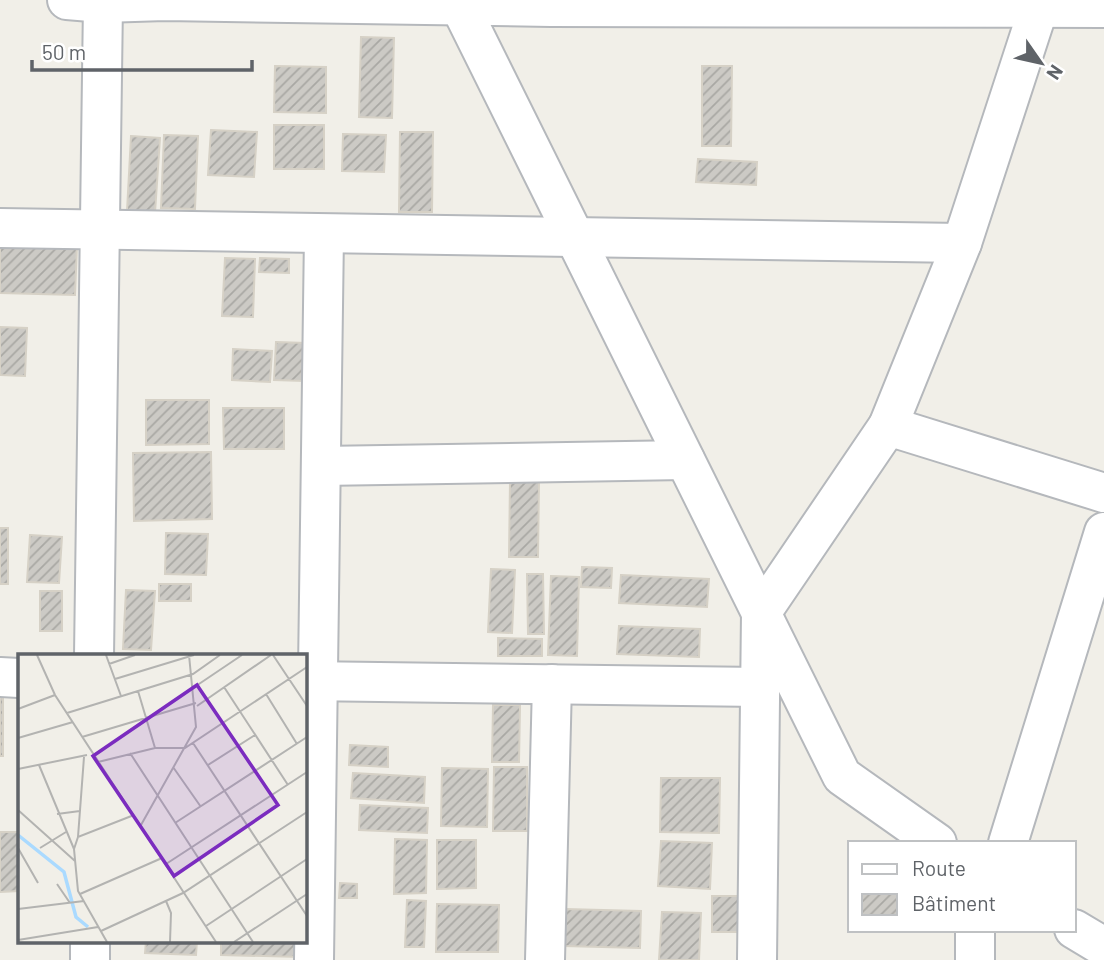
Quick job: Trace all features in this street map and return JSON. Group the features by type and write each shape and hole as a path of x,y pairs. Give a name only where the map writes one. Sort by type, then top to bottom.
{"street":[{"path":"94,654 100,230 85,1 460,6 552,4 1104,8"},
{"path":"460,6 842,776 934,841"},
{"path":"757,960 761,613 888,426 962,243 1039,7"},
{"path":"0,228 962,243"},
{"path":"314,960 311,681 321,466 324,234"},
{"path":"888,426 1104,493"},
{"path":"321,466 685,460"},
{"path":"1009,841 1104,532"},
{"path":"0,677 18,678"},
{"path":"311,681 760,687"},
{"path":"545,960 552,684"},
{"path":"1076,930 1104,947"},
{"path":"975,932 975,960"},
{"path":"90,942 90,960"}],"building":[{"path":"361,37 394,38 392,118 359,117"},
{"path":"275,66 326,67 326,113 274,112"},
{"path":"702,66 732,66 731,146 702,146"},
{"path":"274,125 324,125 324,169 274,169"},
{"path":"211,130 257,132 254,177 208,175"},
{"path":"400,132 433,132 432,212 399,212"},
{"path":"343,134 386,135 384,172 342,171"},
{"path":"164,135 198,136 195,209 161,208"},
{"path":"131,136 160,138 155,213 127,211"},
{"path":"698,159 757,162 756,185 696,182"},
{"path":"0,243 77,245 75,295 0,293"},
{"path":"225,258 255,259 253,317 222,316"},
{"path":"260,258 289,259 289,273 259,272"},
{"path":"0,327 27,328 25,376 0,375"},
{"path":"276,342 306,343 304,381 274,380"},
{"path":"233,349 272,351 270,382 232,380"},
{"path":"146,400 209,400 209,444 146,445"},
{"path":"223,408 284,408 284,449 224,449"},
{"path":"211,452 212,519 134,521 133,453"},
{"path":"510,481 539,481 538,557 509,557"},
{"path":"0,528 8,528 8,584 0,584"},
{"path":"166,533 208,534 206,575 165,574"},
{"path":"30,535 62,537 59,583 27,582"},
{"path":"582,567 612,568 611,588 581,587"},
{"path":"491,569 515,570 512,633 488,632"},
{"path":"527,574 543,574 544,634 528,634"},
{"path":"621,575 709,579 707,607 619,603"},
{"path":"551,576 579,577 577,656 548,655"},
{"path":"159,584 191,584 191,601 159,601"},
{"path":"126,590 155,591 151,650 123,649"},
{"path":"40,591 62,591 62,631 40,631"},
{"path":"619,626 700,629 699,657 617,654"},
{"path":"498,638 542,639 542,656 498,656"},
{"path":"0,695 3,695 3,756 0,756"},
{"path":"493,705 520,705 519,762 492,762"},
{"path":"350,745 388,747 388,767 349,765"},
{"path":"494,767 527,767 527,831 493,831"},
{"path":"442,768 488,769 487,827 441,826"},
{"path":"353,773 425,777 424,803 351,798"},
{"path":"661,778 720,778 719,833 660,832"},
{"path":"360,805 428,808 427,833 359,830"},
{"path":"0,832 18,832 18,891 0,892"},
{"path":"395,839 427,840 426,893 394,894"},
{"path":"437,840 476,840 476,888 437,889"},
{"path":"661,841 712,843 710,889 658,886"},
{"path":"340,883 357,884 357,898 339,898"},
{"path":"712,896 750,896 750,932 712,932"},
{"path":"407,900 426,901 424,947 405,947"},
{"path":"437,904 499,905 498,952 436,952"},
{"path":"565,909 641,911 640,948 564,946"},
{"path":"662,912 701,913 699,960 659,960"},
{"path":"146,942 197,942 196,955 145,953"},
{"path":"221,942 301,942 301,957 221,955"}]}
